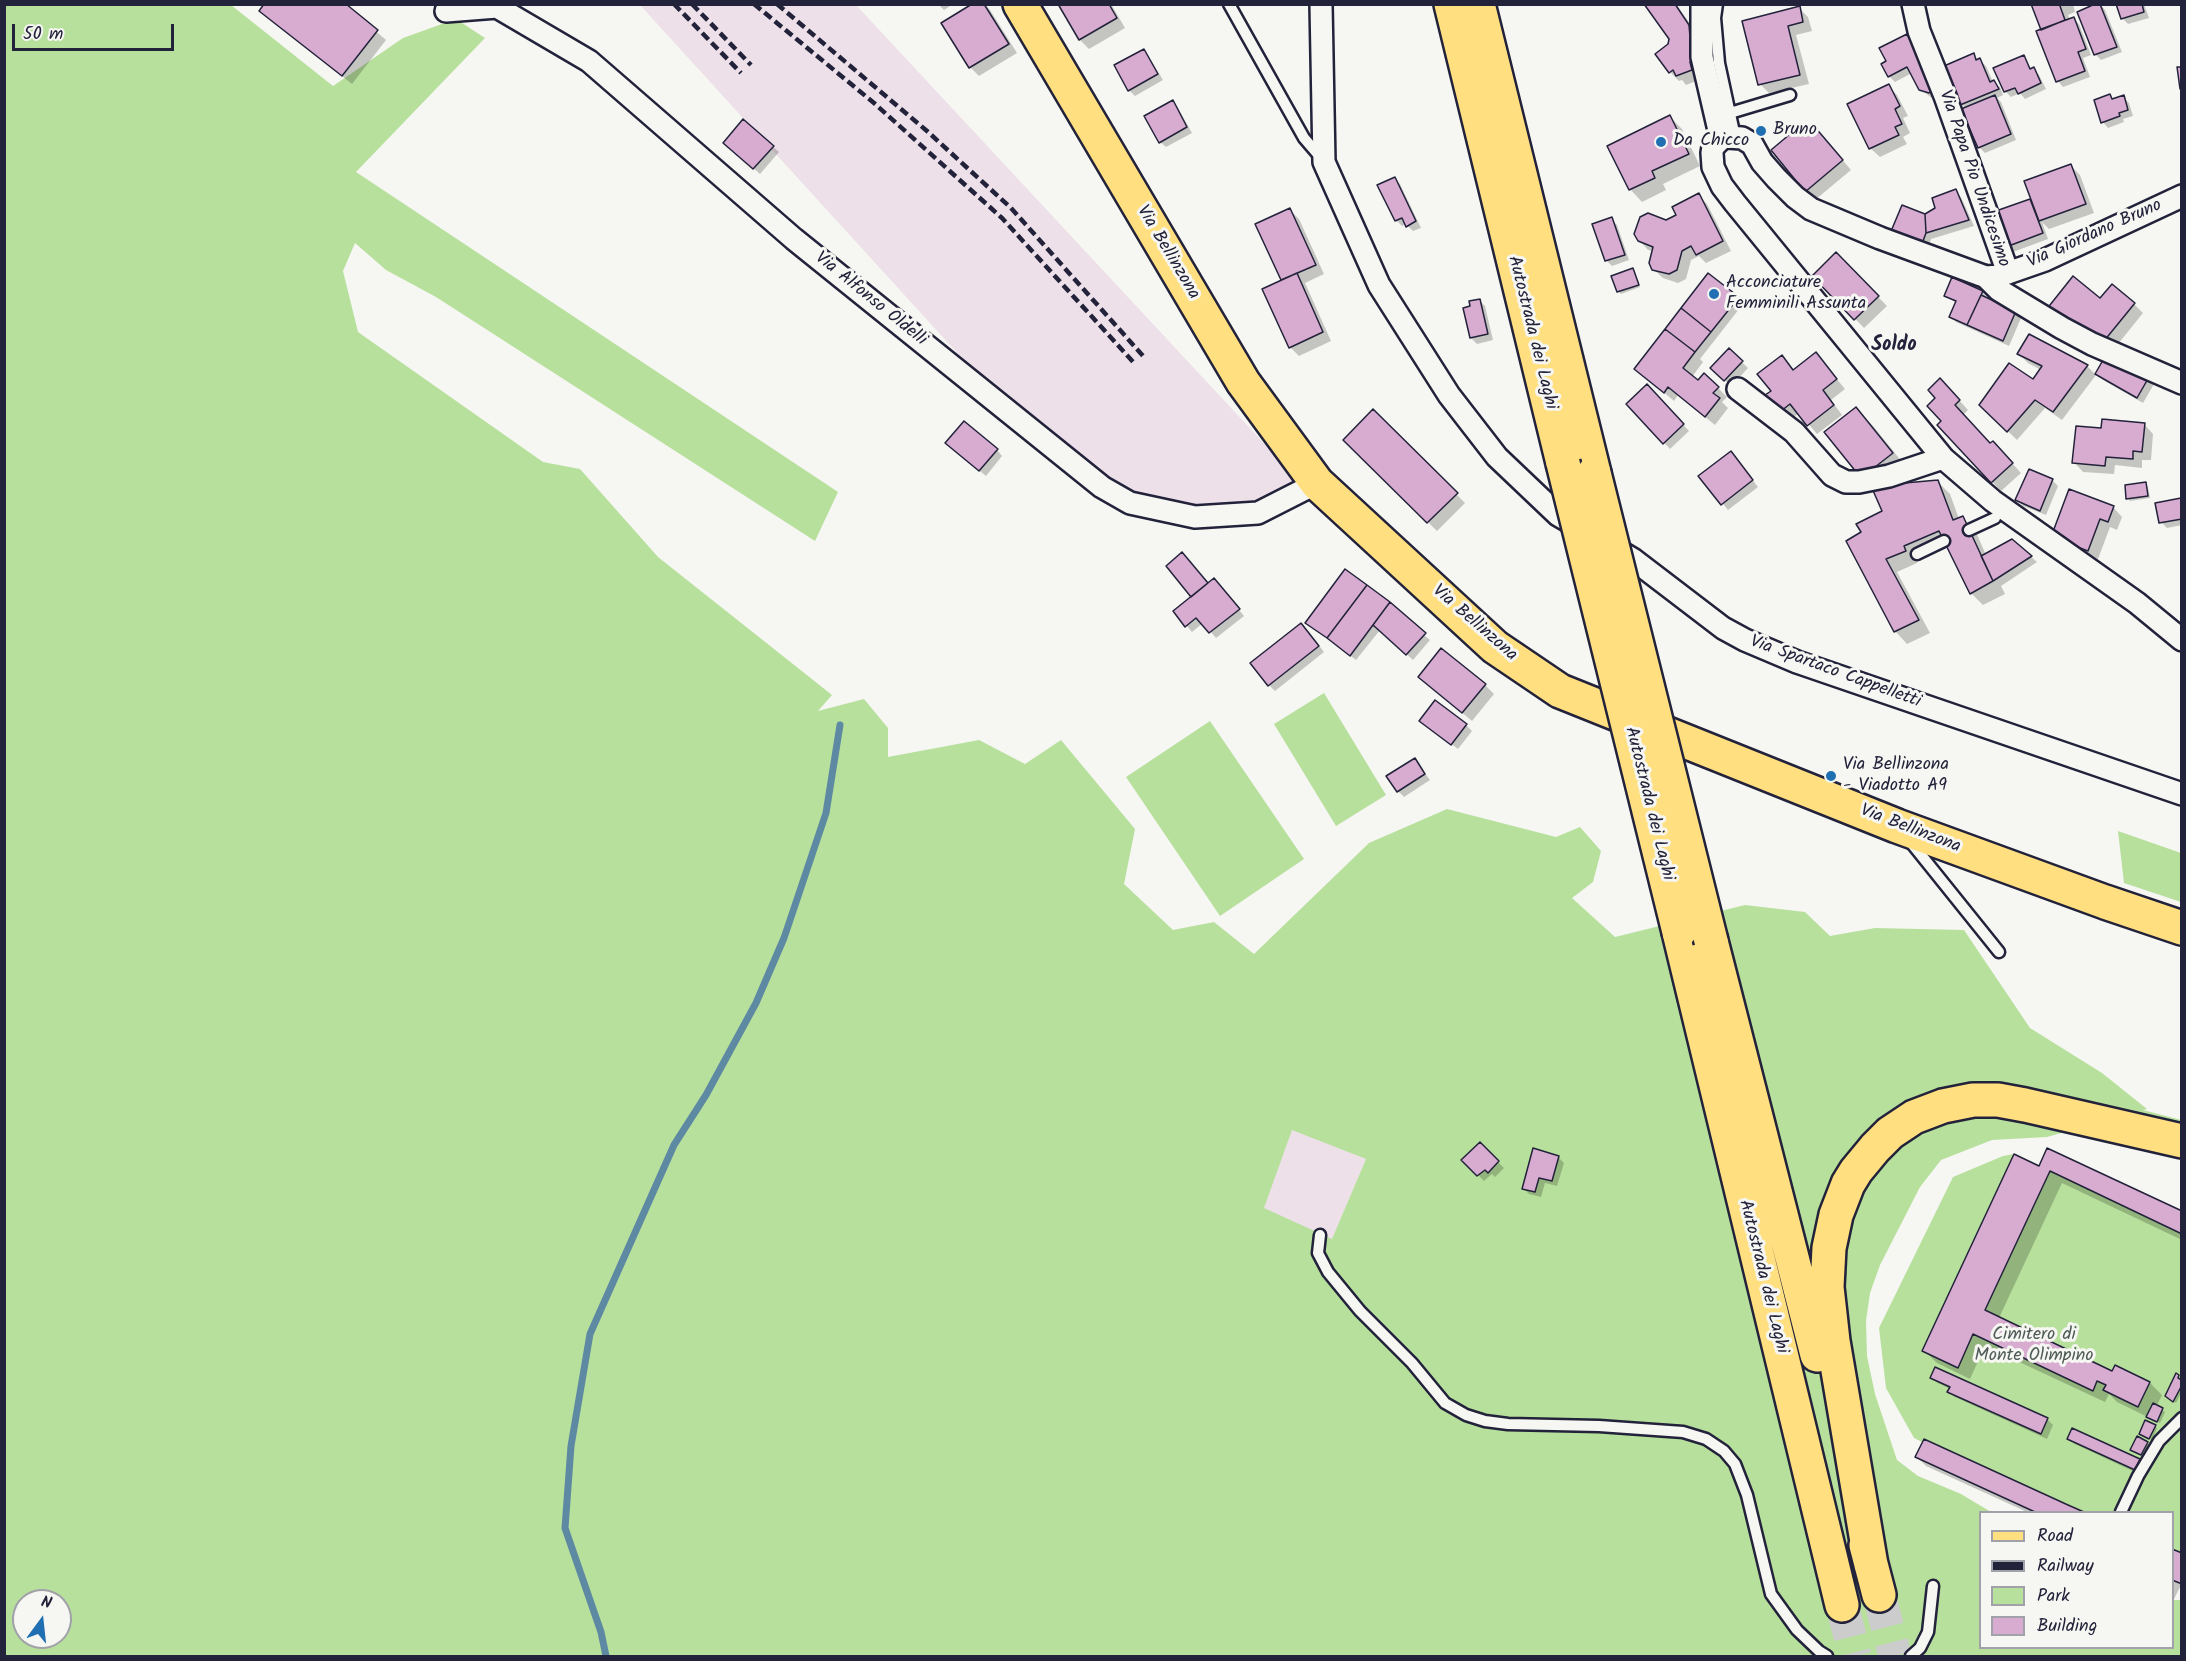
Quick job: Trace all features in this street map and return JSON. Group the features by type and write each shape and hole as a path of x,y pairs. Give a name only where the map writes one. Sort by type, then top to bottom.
{"main road":[{"name":"Via Bellinzona","path":"1020,4 1243,382 1317,483 1495,647 1560,691 1898,826 2181,928"},
{"name":"Autostrada dei Laghi","path":"1450,4 1842,1605"},
{"name":"Autostrada dei Laghi","path":"1478,4 1711,941 1875,1580 1833,1341 1827,1287 1829,1248 1836,1215 1856,1171 1890,1133 1914,1117 1943,1106 1973,1100 2025,1105 2181,1141"}],"street":[{"name":"Via Spartaco Cappelletti","path":"1321,4 1324,162 1379,285 1449,395 1497,457 1558,515 1634,560 1697,609 1745,640 1797,662 2181,794"},
{"path":"1702,4 1702,57 1728,138 1713,147 1712,160 1722,186 1943,458 1993,501 2137,603 2181,640"},
{"name":"Via Papa Pio Undicesimo","path":"1728,138 1748,141 1752,144 1762,162 1776,178 1811,209 1986,277 2008,273 1945,96 1919,31 1913,4"},
{"name":"Via Alfonso Oldelli","path":"446,11 497,8 590,61 803,246 1102,487 1130,503 1195,517 1258,513 1317,483"},
{"name":"Via Giordano Bruno","path":"2008,273 2045,260 2181,196"},
{"path":"1986,277 2000,290 2092,344 2181,383"},
{"path":"1738,389 1794,432 1832,474 1846,482 1859,483 1889,476 1943,458"}],"lane":[{"path":"1229,4 1304,138 1324,162"},
{"path":"1717,4 1715,18 1719,63 1730,113 1728,138"},
{"path":"1730,113 1790,95"},
{"path":"1969,530 1995,518"},
{"path":"1917,554 1944,542"},
{"path":"1898,826 1999,952"},
{"path":"1320,1235 1318,1253 1334,1280 1360,1311 1412,1363 1445,1403 1466,1415 1485,1421 1508,1424 1599,1426 1683,1432 1706,1439 1724,1451 1735,1464 1747,1495 1770,1593 1780,1610 1797,1630 1819,1652 1827,1656"},
{"path":"2121,1511 2150,1453 2167,1430 2181,1418"},
{"path":"1911,1656 1920,1648 1928,1632 1933,1586"}],"shaded area":[{"path":"640,5 856,5 1300,482 1258,513 1130,503 1012,413"},
{"path":"1292,1129 1366,1159 1332,1240 1263,1208"}],"green space":[{"path":"5,5 231,5 333,86 403,38 456,19 485,38 356,172 838,492 815,541 436,297 386,270 355,243 343,271 358,332 543,462 580,469 658,557 832,695 818,711 864,699 888,728 888,757 979,740 1025,764 1061,740 1135,829 1124,884 1173,930 1214,922 1254,954 1369,843 1447,809 1556,837 1580,827 1601,851 1593,882 1572,898 1615,937 1745,905 1805,912 1830,936 1875,928 1964,930 2030,1028 2102,1073 2147,1109 2143,1110 2181,1120 2181,1125 2129,1114 2047,1137 1992,1140 1941,1160 1920,1187 1880,1265 1870,1293 1866,1321 1867,1356 1875,1394 1897,1460 1918,1476 1961,1494 1989,1511 1979,1511 1979,1649 2174,1649 2174,1600 2181,1600 2181,1656 5,1656","holes":["1292,1130 1366,1159 1332,1239 1264,1208"]},
{"path":"1324,693 1386,795 1336,826 1274,724"},
{"path":"1210,721 1304,859 1220,916 1126,777"},
{"path":"2118,831 2181,853 2181,902 2124,883"},
{"name":"Cimitero di Monte Olimpino","path":"2047,1148 2181,1211 2181,1584 2174,1580 2174,1511 2033,1511 1915,1457 1922,1442 1914,1438 1886,1388 1879,1328 1953,1177 2003,1156 2014,1154 2039,1165"}],"building":[{"path":"264,4 346,4 378,30 342,76 259,11"},
{"path":"972,4 984,4 1009,44 969,68 941,23"},
{"path":"1058,4 1109,4 1117,18 1079,40"},
{"path":"1644,4 1675,4 1689,25 1692,70 1676,76 1673,70 1669,73 1655,54 1668,44 1669,39"},
{"path":"2031,4 2063,4 2060,6 2065,20 2041,30"},
{"path":"2100,4 2117,47 2094,55 2077,12"},
{"path":"2116,4 2142,4 2144,12 2121,19"},
{"path":"1800,6 1803,22 1788,26 1800,75 1758,85 1742,21"},
{"path":"2074,17 2086,49 2078,52 2085,71 2056,82 2036,31"},
{"path":"1907,34 1933,83 1933,90 1929,93 1919,90 1907,67 1888,77 1881,64 1886,61 1879,48"},
{"path":"1144,49 1158,74 1128,91 1114,65"},
{"path":"1974,53 1976,60 1980,58 1990,82 1994,80 1999,89 1960,105 1944,66"},
{"path":"2024,55 2030,69 2034,67 2041,83 2018,94 2015,88 2004,92 1993,68"},
{"path":"2177,67 2182,67 2182,88 2180,89"},
{"path":"1889,84 1900,106 1895,109 1902,124 1895,127 1899,135 1869,149 1847,104"},
{"path":"2110,94 2112,99 2124,95 2128,110 2119,113 2120,116 2101,123 2094,100"},
{"path":"1995,95 2011,134 1978,148 1961,109"},
{"path":"1173,100 1187,127 1159,143 1144,116"},
{"path":"1670,115 1689,154 1652,171 1655,178 1629,190 1607,146"},
{"path":"743,119 774,146 753,169 723,143"},
{"path":"1802,124 1807,131 1814,126 1843,160 1805,192 1771,150"},
{"path":"2071,164 2086,204 2039,221 2024,181"},
{"path":"1395,177 1416,221 1406,227 1402,218 1395,221 1377,185"},
{"path":"1956,189 1969,220 1926,233 1925,214 1935,208 1932,198"},
{"path":"1699,193 1723,241 1696,255 1691,246 1682,251 1677,270 1669,274 1652,270 1649,263 1653,247 1638,241 1634,234 1640,217 1648,213 1666,220 1676,215 1672,207"},
{"path":"2030,199 2043,233 2006,247 1993,212"},
{"path":"1902,205 1925,214 1926,233 1920,249 1889,236"},
{"path":"1290,208 1316,265 1281,280 1255,224"},
{"path":"1612,217 1625,255 1605,261 1592,224"},
{"path":"1836,252 1879,296 1854,320 1812,276"},
{"path":"1633,268 1639,285 1617,292 1611,276"},
{"path":"1297,273 1323,332 1289,348 1262,289"},
{"path":"1708,273 1739,297 1711,332 1681,308"},
{"path":"2073,276 2100,298 2112,284 2135,303 2104,341 2085,327 2079,335 2046,310"},
{"path":"1952,277 1983,291 1967,325 1949,317 1956,301 1944,296"},
{"path":"1981,295 2016,311 2003,341 1967,325"},
{"path":"1480,299 1488,334 1470,338 1463,308 1470,306 1469,301"},
{"path":"1681,308 1711,332 1695,352 1665,329"},
{"path":"1665,329 1695,352 1683,368 1698,380 1704,373 1719,387 1713,393 1720,398 1705,417 1668,387 1664,393 1634,369"},
{"path":"2029,334 2088,365 2053,412 2035,400 2007,432 1979,405 2009,363 2033,379 2042,366 2017,354"},
{"path":"1729,348 1743,361 1724,381 1710,368"},
{"path":"1816,352 1837,379 1823,390 1834,405 1807,426 1790,404 1776,415 1762,397 1771,391 1757,374 1782,355 1793,370"},
{"path":"2107,353 2149,377 2137,398 2095,374"},
{"path":"1940,378 1960,400 1955,405 1990,443 1993,441 2013,463 1991,483 1937,425 1941,421 1927,406 1935,398 1928,390"},
{"path":"1647,384 1684,424 1663,444 1626,404"},
{"path":"1856,407 1893,453 1861,478 1824,432"},
{"path":"1373,409 1458,493 1427,523 1343,440"},
{"path":"2102,419 2145,423 2142,452 2133,451 2133,459 2106,457 2105,466 2072,463 2076,426 2101,428"},
{"path":"964,421 998,449 979,471 945,443"},
{"path":"1731,451 1753,480 1721,505 1698,476"},
{"path":"2029,469 2053,479 2040,511 2015,500"},
{"path":"1938,480 1953,520 1963,516 1993,581 1970,594 1939,531 1904,546 1906,551 1886,559 1919,620 1894,632 1846,541 1861,532 1856,524 1882,511 1871,486"},
{"path":"2146,482 2148,496 2126,499 2125,485"},
{"path":"2069,489 2114,506 2108,522 2100,519 2088,551 2051,537"},
{"path":"2181,498 2182,519 2159,523 2155,503"},
{"path":"2012,539 2032,556 1993,581 1981,556"},
{"path":"1182,552 1208,583 1191,597 1166,566"},
{"path":"1345,569 1367,585 1327,638 1305,623"},
{"path":"1214,578 1240,609 1209,633 1196,618 1185,627 1173,611"},
{"path":"1367,585 1390,602 1350,656 1327,638"},
{"path":"1390,602 1426,633 1406,655 1373,625"},
{"path":"1301,623 1319,646 1268,686 1250,663"},
{"path":"1441,648 1486,684 1462,713 1418,677"},
{"path":"1435,700 1467,724 1451,745 1419,721"},
{"path":"1415,758 1425,774 1397,792 1386,776"},
{"path":"1480,1142 1499,1161 1488,1173 1485,1170 1477,1176 1461,1160"},
{"path":"1533,1148 1559,1156 1552,1181 1539,1178 1535,1192 1522,1189"},
{"path":"2047,1148 2182,1211 2182,1234 2050,1171 1985,1310 2112,1371 2115,1365 2150,1382 2138,1407 2103,1390 2106,1385 2097,1381 2093,1391 1973,1334 1958,1368 1922,1351 2014,1154 2039,1166"},
{"path":"1935,1367 2048,1418 2041,1434 1947,1392 1950,1387 1930,1378"},
{"path":"2176,1373 2182,1380 2182,1385 2173,1402 2165,1396"},
{"path":"2153,1403 2163,1408 2157,1422 2146,1417"},
{"path":"2145,1420 2156,1425 2149,1439 2139,1434"},
{"path":"2072,1428 2140,1459 2135,1470 2067,1439"},
{"path":"2137,1436 2148,1442 2141,1455 2130,1450"},
{"path":"1924,1439 2082,1511 2033,1511 1915,1457"},
{"path":"2174,1550 2182,1553 2182,1584 2174,1581"}],"waterway":[{"path":"606,1656 601,1632 565,1528 571,1446 590,1334 674,1145 706,1095 756,1003 784,938 826,813 840,725"}],"tunnel":[{"path":"1879,1595 1895,1656"},
{"path":"1842,1605 1855,1656"}],"railway":[{"path":"674,4 741,73"},
{"path":"692,4 751,65"},
{"path":"754,4 874,103 1002,218 1135,364"},
{"path":"777,4 927,131 1011,208 1144,357"}],"place":[{"name":"Bruno","path":"1761,131"},
{"name":"Da Chicco","path":"1661,142"},
{"name":"Acconciature Femminili Assunta","path":"1714,294"},
{"name":"Via Bellinzona - Viadotto A9","path":"1831,776"}],"district":[{"name":"Soldo","path":"1894,347"}]}
